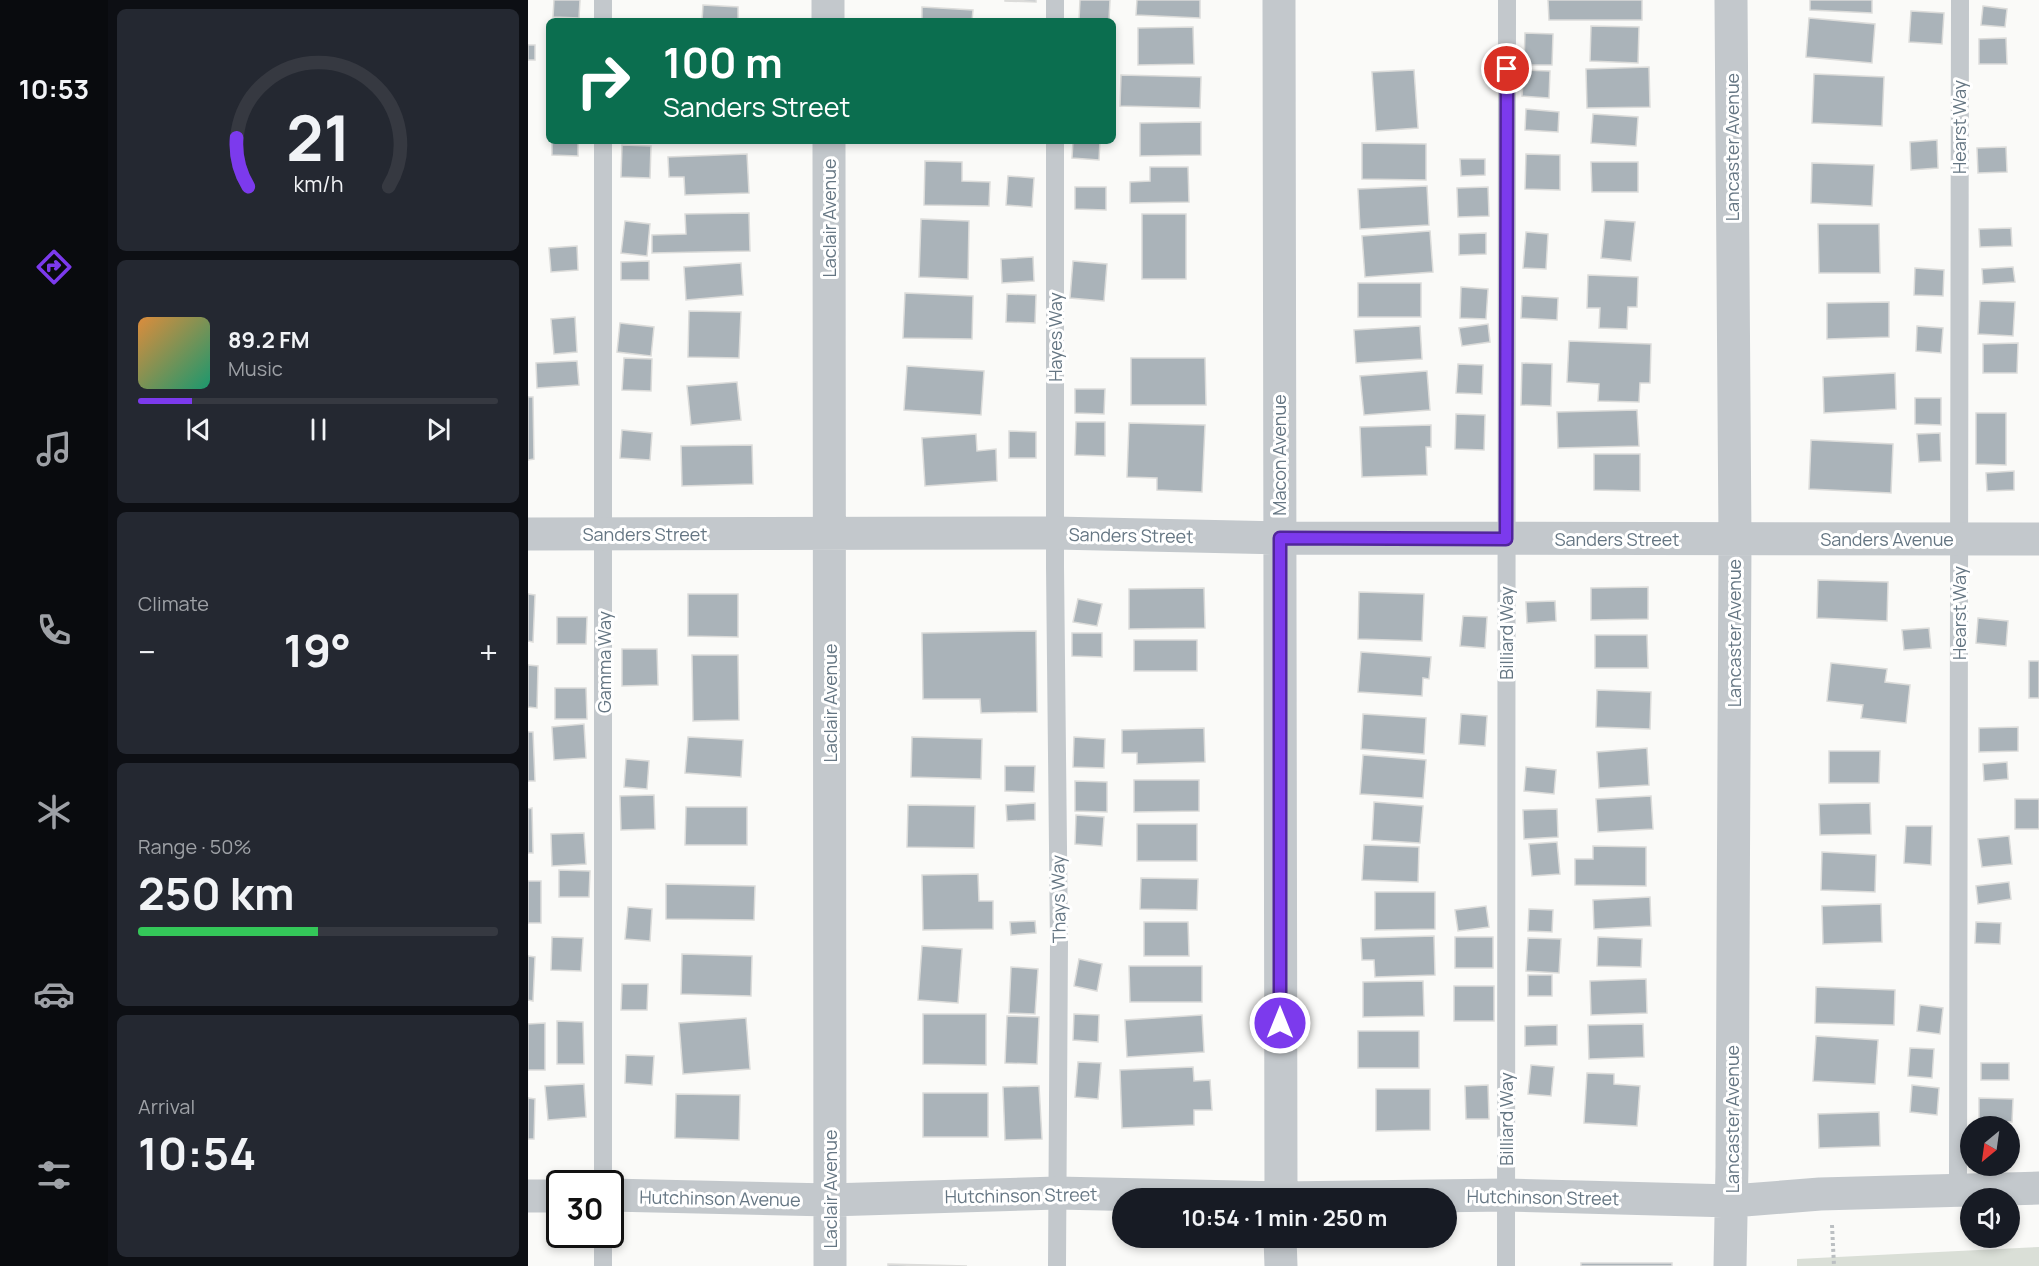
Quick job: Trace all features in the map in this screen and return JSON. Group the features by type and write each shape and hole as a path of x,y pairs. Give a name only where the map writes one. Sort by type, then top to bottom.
{"street":[{"path":"828,0 828,18"},
{"name":"Macon Avenue","path":"1279,0 1281,1188"},
{"name":"Lancaster Avenue","path":"1730,1266 1735,540 1731,0"},
{"name":"Laclair Avenue","path":"829,144 830,1266"},
{"name":"Sanders Street","path":"528,534 1054,533 1280,538 1735,540"},
{"name":"Sanders Avenue","path":"1735,540 2039,539"},
{"name":"Hutchinson Street","path":"1457,1196 1732,1201 1820,1194 2039,1188"},
{"name":"Hutchinson Street","path":"830,1200 1057,1193 1112,1194"},
{"path":"528,1196 546,1196"},
{"name":"Hutchinson Avenue","path":"624,1196 830,1200"},
{"path":"1280,1248 1281,1266"}],"lane":[{"path":"603,0 603,18"},
{"path":"1055,0 1055,18"},
{"name":"Billiard Way","path":"1506,1266 1507,0"},
{"name":"Hearst Way","path":"1958,1190 1960,0"},
{"name":"Gamma Way","path":"603,144 603,1170"},
{"name":"Hayes Way","path":"1054,533 1055,144"},
{"name":"Thays Way","path":"1054,533 1059,941 1057,1266"},
{"path":"603,1248 603,1266"}],"path":[{"path":"1832,1215 1834,1266"}],"shaded area":[{"path":"2039,1247 2039,1266 1797,1266 1797,1259"}],"building":[{"path":"554,0 580,0 579,18 553,17"},
{"path":"1036,0 1036,2 1005,1"},
{"path":"1080,0 1110,0 1109,18 1079,18"},
{"path":"1137,0 1200,0 1200,18 1136,15"},
{"path":"1548,0 1642,0 1642,20 1549,20"},
{"path":"1810,0 1872,0 1872,13 1810,10"},
{"path":"703,5 738,7 738,18 702,18"},
{"path":"1983,6 2007,9 2005,27 1981,25"},
{"path":"922,7 973,10 972,18 922,18"},
{"path":"1911,11 1944,13 1942,44 1909,42"},
{"path":"1809,18 1875,24 1872,63 1806,57"},
{"path":"1591,26 1639,27 1638,63 1590,61"},
{"path":"1193,27 1194,64 1138,65 1138,28"},
{"path":"1525,33 1553,34 1552,65 1524,65"},
{"path":"2006,38 2007,64 1979,64 1979,39"},
{"path":"528,45 535,45 535,60 528,60"},
{"path":"1649,67 1650,107 1587,108 1586,69"},
{"path":"1414,70 1418,128 1376,131 1372,72"},
{"path":"1524,70 1550,71 1549,98 1522,96"},
{"path":"1814,74 1884,77 1882,126 1812,123"},
{"path":"1121,75 1201,77 1200,108 1120,106"},
{"path":"1526,109 1559,112 1558,132 1525,130"},
{"path":"1593,114 1638,117 1636,146 1591,143"},
{"path":"1201,122 1201,155 1140,156 1140,123"},
{"path":"1937,140 1938,168 1911,170 1910,142"},
{"path":"1362,143 1426,144 1426,180 1362,179"},
{"path":"552,144 578,144 578,156 552,155"},
{"path":"1073,144 1100,144 1099,160 1072,158"},
{"path":"622,145 651,146 650,178 621,177"},
{"path":"2006,147 2007,172 1978,173 1977,148"},
{"path":"747,154 749,193 685,195 684,177 669,177 668,157"},
{"path":"1526,154 1560,155 1560,190 1525,189"},
{"path":"1460,159 1485,159 1485,175 1461,176"},
{"path":"925,161 962,162 962,181 990,182 989,206 924,205"},
{"path":"1591,162 1638,162 1638,192 1592,192"},
{"path":"1812,163 1874,165 1872,206 1811,203"},
{"path":"1150,167 1188,167 1189,202 1130,203 1130,182 1150,181"},
{"path":"1008,176 1034,178 1032,207 1006,205"},
{"path":"1427,186 1429,225 1360,229 1358,189"},
{"path":"1075,187 1106,187 1106,210 1075,209"},
{"path":"1488,187 1489,216 1458,217 1457,188"},
{"path":"749,213 750,251 652,253 652,235 686,234 685,214"},
{"path":"1142,214 1186,214 1186,279 1142,279"},
{"path":"921,219 969,221 968,279 919,277"},
{"path":"1605,220 1635,222 1631,261 1601,258"},
{"path":"625,221 650,224 647,256 621,253"},
{"path":"1818,224 1879,224 1880,273 1819,273"},
{"path":"2011,228 2012,246 1980,247 1979,229"},
{"path":"1430,231 1433,272 1365,277 1362,236"},
{"path":"1526,232 1548,234 1546,269 1523,268"},
{"path":"1486,233 1486,254 1459,255 1459,234"},
{"path":"577,246 578,270 551,272 549,248"},
{"path":"1033,257 1034,281 1002,283 1001,259"},
{"path":"649,261 649,280 621,280 621,262"},
{"path":"1073,261 1107,264 1104,301 1070,298"},
{"path":"741,263 743,295 686,300 684,267"},
{"path":"2013,267 2015,282 1983,284 1982,269"},
{"path":"1915,268 1944,270 1943,296 1914,295"},
{"path":"1588,275 1638,277 1637,307 1628,307 1627,329 1599,328 1600,308 1587,308"},
{"path":"1358,283 1421,283 1421,317 1358,317"},
{"path":"1461,287 1488,289 1486,319 1460,318"},
{"path":"905,293 973,296 972,339 903,338"},
{"path":"1007,294 1036,295 1035,323 1006,322"},
{"path":"1522,296 1558,298 1557,320 1521,318"},
{"path":"1980,301 2015,302 2013,336 1978,334"},
{"path":"1889,302 1889,337 1827,339 1827,303"},
{"path":"689,311 741,312 739,358 688,357"},
{"path":"575,317 577,352 554,354 551,319"},
{"path":"620,323 654,327 651,356 617,352"},
{"path":"1488,324 1490,342 1462,346 1459,328"},
{"path":"1420,326 1422,359 1356,363 1354,330"},
{"path":"1917,326 1943,328 1941,353 1916,351"},
{"path":"1569,341 1651,344 1650,383 1640,383 1639,402 1598,401 1599,384 1567,382"},
{"path":"2018,343 2017,373 1983,373 1983,344"},
{"path":"624,358 652,359 651,391 622,390"},
{"path":"1131,358 1205,358 1206,405 1131,405"},
{"path":"577,361 579,385 537,388 536,363"},
{"path":"1522,363 1552,364 1551,406 1521,405"},
{"path":"1458,364 1483,365 1482,394 1456,393"},
{"path":"907,366 984,371 981,415 904,410"},
{"path":"1427,371 1430,410 1364,415 1360,376"},
{"path":"1895,373 1896,409 1824,413 1823,377"},
{"path":"737,382 741,420 691,425 687,386"},
{"path":"1075,389 1105,389 1104,414 1075,413"},
{"path":"528,397 533,397 534,459 528,460"},
{"path":"1915,398 1941,398 1941,425 1915,424"},
{"path":"1637,410 1639,446 1558,448 1557,412"},
{"path":"1976,413 2006,413 2006,465 1976,464"},
{"path":"1456,414 1485,415 1484,450 1455,449"},
{"path":"1076,422 1105,422 1105,456 1075,455"},
{"path":"1129,423 1205,425 1202,492 1157,490 1157,478 1127,477"},
{"path":"1431,425 1431,447 1426,447 1427,475 1362,477 1360,427"},
{"path":"622,430 652,433 650,460 620,458"},
{"path":"1009,431 1036,432 1036,458 1009,458"},
{"path":"1940,433 1941,461 1919,462 1917,434"},
{"path":"976,434 977,451 996,449 997,481 925,486 922,438"},
{"path":"1811,440 1893,444 1891,493 1809,489"},
{"path":"752,445 753,484 682,486 681,446"},
{"path":"1594,454 1640,454 1640,491 1594,490"},
{"path":"2014,471 2014,490 1987,491 1986,473"},
{"path":"1818,580 1888,582 1887,621 1817,618"},
{"path":"1648,587 1648,619 1591,620 1591,588"},
{"path":"1204,588 1205,628 1129,629 1129,589"},
{"path":"1359,592 1424,594 1422,641 1358,639"},
{"path":"528,594 535,595 533,642 528,641"},
{"path":"688,594 738,594 738,637 688,636"},
{"path":"1078,599 1102,604 1097,626 1073,622"},
{"path":"1555,601 1556,621 1527,623 1526,602"},
{"path":"1463,616 1487,617 1485,648 1460,646"},
{"path":"557,617 587,617 586,644 557,644"},
{"path":"1978,618 2008,621 2006,646 1976,643"},
{"path":"1929,628 1931,648 1904,650 1902,630"},
{"path":"1036,631 1037,712 981,713 980,699 923,699 922,633"},
{"path":"1072,633 1102,633 1102,657 1072,656"},
{"path":"1595,635 1647,635 1648,668 1595,668"},
{"path":"1134,640 1197,640 1197,671 1134,671"},
{"path":"622,649 657,649 658,685 622,686"},
{"path":"1361,652 1431,657 1429,679 1423,678 1422,696 1358,692"},
{"path":"692,655 738,655 739,720 693,721"},
{"path":"2029,661 2039,661 2039,698 2029,698"},
{"path":"1831,663 1887,669 1885,682 1910,685 1906,723 1861,718 1863,705 1827,701"},
{"path":"528,665 538,666 537,708 528,707"},
{"path":"555,688 586,688 587,719 555,719"},
{"path":"1597,690 1651,692 1650,729 1596,727"},
{"path":"1363,714 1426,718 1424,754 1361,749"},
{"path":"1461,714 1487,716 1485,746 1459,744"},
{"path":"584,724 586,758 554,760 552,727"},
{"path":"2018,727 2018,751 1979,752 1979,728"},
{"path":"1204,728 1205,762 1137,764 1137,753 1122,753 1122,730"},
{"path":"528,732 533,732 535,781 528,781"},
{"path":"688,737 743,740 741,777 685,773"},
{"path":"912,737 982,739 981,779 911,777"},
{"path":"1074,737 1105,739 1104,768 1073,767"},
{"path":"1647,748 1649,785 1599,788 1597,752"},
{"path":"1829,751 1880,751 1879,783 1829,783"},
{"path":"1363,755 1426,760 1423,798 1360,794"},
{"path":"626,759 649,761 647,789 624,787"},
{"path":"2007,762 2008,779 1984,781 1983,764"},
{"path":"1005,766 1035,766 1034,792 1005,791"},
{"path":"1526,767 1556,770 1554,794 1524,791"},
{"path":"1134,780 1199,780 1199,811 1134,812"},
{"path":"1075,781 1107,782 1107,812 1075,811"},
{"path":"654,795 655,829 621,830 620,796"},
{"path":"1651,796 1653,829 1598,832 1596,799"},
{"path":"2015,799 2039,799 2039,829 2015,829"},
{"path":"1374,802 1423,806 1420,843 1372,840"},
{"path":"1035,803 1035,820 1007,821 1006,805"},
{"path":"1870,803 1871,834 1820,835 1819,804"},
{"path":"908,805 975,806 974,848 907,847"},
{"path":"686,807 747,807 747,845 685,845"},
{"path":"532,808 533,853 528,853 528,809"},
{"path":"1557,809 1558,837 1524,839 1523,810"},
{"path":"1076,815 1104,817 1102,846 1075,844"},
{"path":"1137,824 1197,824 1197,861 1137,861"},
{"path":"1906,826 1932,826 1931,865 1904,863"},
{"path":"584,833 586,864 552,866 551,834"},
{"path":"2009,836 2012,864 1982,867 1978,839"},
{"path":"1557,842 1560,874 1532,876 1529,844"},
{"path":"1364,845 1419,847 1418,882 1362,880"},
{"path":"1593,846 1646,847 1646,886 1575,885 1575,859 1593,859"},
{"path":"1822,852 1876,855 1875,892 1821,890"},
{"path":"559,870 590,871 589,897 559,897"},
{"path":"978,874 979,901 993,901 993,929 923,930 922,875"},
{"path":"1141,878 1198,879 1197,910 1140,909"},
{"path":"528,881 541,881 541,923 528,923"},
{"path":"2009,882 2011,899 1978,904 1976,886"},
{"path":"666,884 755,886 754,920 666,919"},
{"path":"1375,892 1435,892 1435,929 1375,930"},
{"path":"1650,897 1651,926 1594,929 1593,900"},
{"path":"1881,904 1882,942 1823,944 1822,906"},
{"path":"1486,906 1489,927 1458,931 1455,910"},
{"path":"628,907 652,909 650,941 625,939"},
{"path":"1529,909 1553,910 1552,932 1528,931"},
{"path":"1035,921 1036,933 1011,935 1010,922"},
{"path":"1144,922 1188,922 1189,956 1144,956"},
{"path":"1976,922 2001,923 2000,944 1975,943"},
{"path":"1434,936 1435,975 1375,977 1374,960 1362,960 1361,938"},
{"path":"552,937 583,938 581,971 551,970"},
{"path":"1455,937 1493,937 1493,968 1455,968"},
{"path":"1598,937 1642,939 1641,967 1597,966"},
{"path":"1528,938 1561,939 1559,973 1526,971"},
{"path":"922,946 962,949 958,1003 918,1000"},
{"path":"682,954 752,956 751,996 681,994"},
{"path":"528,956 535,957 533,1001 528,1000"},
{"path":"1079,959 1102,964 1097,991 1074,986"},
{"path":"1129,966 1202,966 1202,1002 1130,1002"},
{"path":"1011,967 1038,969 1035,1014 1009,1013"},
{"path":"1528,975 1552,975 1552,996 1528,996"},
{"path":"1646,979 1647,1013 1591,1015 1590,981"},
{"path":"1423,981 1424,1016 1363,1017 1363,982"},
{"path":"622,984 648,984 647,1010 621,1010"},
{"path":"1454,986 1494,986 1494,1021 1454,1021"},
{"path":"1816,987 1895,990 1894,1025 1815,1023"},
{"path":"1920,1005 1943,1008 1940,1034 1917,1031"},
{"path":"923,1014 986,1014 986,1065 923,1064"},
{"path":"1074,1014 1099,1015 1098,1042 1073,1040"},
{"path":"1202,1015 1204,1052 1127,1057 1125,1020"},
{"path":"1007,1016 1039,1017 1037,1064 1005,1063"},
{"path":"746,1018 750,1069 683,1074 679,1023"},
{"path":"557,1021 583,1022 584,1064 557,1064"},
{"path":"545,1023 545,1070 528,1070 528,1024"},
{"path":"1643,1024 1644,1057 1589,1059 1588,1025"},
{"path":"1557,1025 1557,1045 1525,1046 1525,1026"},
{"path":"1358,1031 1419,1031 1419,1068 1358,1068"},
{"path":"1816,1036 1878,1040 1875,1084 1813,1081"},
{"path":"1910,1048 1934,1049 1932,1078 1908,1076"},
{"path":"626,1055 654,1056 652,1085 625,1083"},
{"path":"1078,1062 1101,1063 1098,1099 1075,1097"},
{"path":"1981,1063 2009,1063 2009,1080 1981,1080"},
{"path":"1531,1065 1554,1067 1551,1096 1528,1094"},
{"path":"1193,1067 1194,1081 1210,1080 1212,1110 1194,1110 1194,1125 1122,1128 1120,1070"},
{"path":"1587,1073 1614,1074 1614,1084 1640,1086 1637,1126 1584,1123"},
{"path":"584,1084 586,1117 548,1120 545,1086"},
{"path":"1488,1085 1489,1119 1466,1119 1465,1086"},
{"path":"1912,1085 1939,1088 1937,1115 1910,1112"},
{"path":"1039,1086 1042,1139 1005,1140 1003,1087"},
{"path":"1376,1089 1430,1089 1430,1130 1376,1131"},
{"path":"923,1093 988,1093 988,1137 923,1137"},
{"path":"676,1094 740,1095 739,1140 675,1138"},
{"path":"528,1098 535,1099 534,1139 528,1139"},
{"path":"1979,1098 2013,1099 2012,1116 1979,1116"},
{"path":"1879,1112 1880,1146 1819,1148 1818,1114"},
{"path":"1581,1263 1672,1263 1672,1266 1581,1266"},
{"path":"888,1264 967,1266 888,1266"}],"route":[{"path":"1280,1023 1280,538 1506,539 1507,69"}]}
